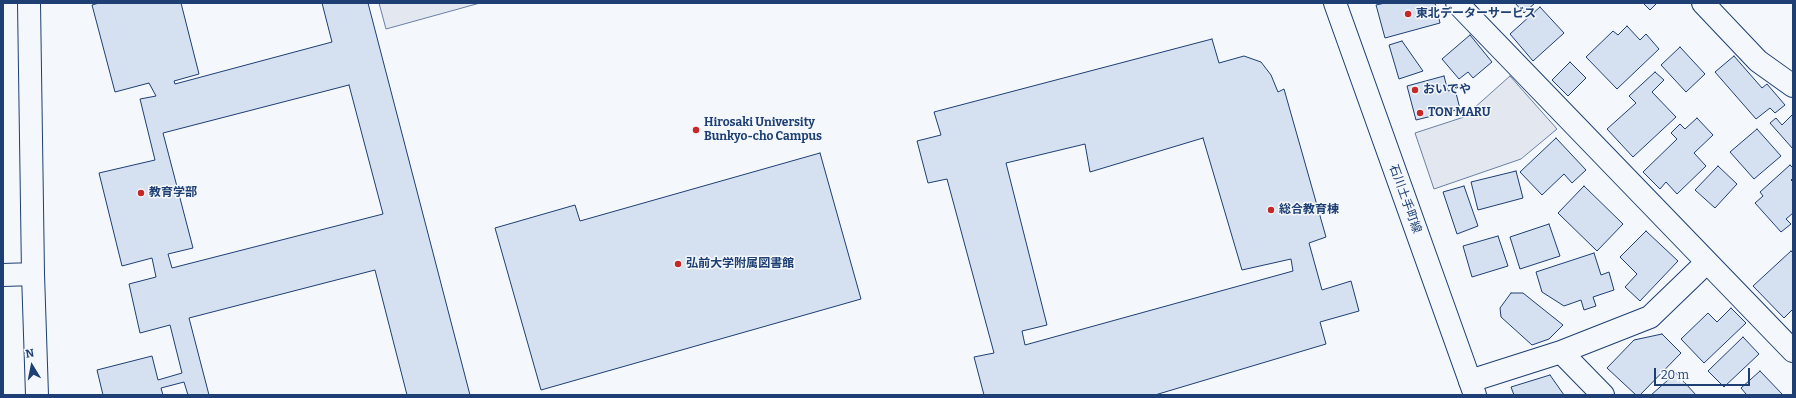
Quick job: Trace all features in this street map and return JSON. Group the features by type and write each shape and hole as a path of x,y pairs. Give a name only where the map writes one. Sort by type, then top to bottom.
{"street":[{"path":"29,3 33,274 37,395"},
{"name":"石川土手町線","path":"1335,3 1472,388"},
{"path":"1457,3 1706,263 1793,351"},
{"path":"1703,3 1758,60 1793,86"},
{"path":"1472,388 1650,317 1706,263"},
{"path":"3,274 33,274"},
{"path":"1561,352 1603,395"}],"shaded area":[{"path":"379,3 480,3 386,29"},
{"path":"1510,76 1557,129 1521,159 1434,189 1415,133 1464,117"}],"building":[{"name":"教育学部","path":"99,3 181,3 199,74 174,81 175,84 332,42 322,3 368,3 470,395 407,395 375,270 189,318 209,395 188,395 184,382 161,388 163,395 103,395 97,370 152,356 158,380 182,373 170,325 140,333 129,284 156,277 152,258 122,266 99,173 155,160 140,99 156,96 149,83 115,92 92,5","holes":["349,85 383,214 172,268 168,254 193,248 163,133"]},
{"name":"東北データーサービス","path":"1385,3 1435,3 1440,23 1385,38 1376,5"},
{"path":"1515,3 1535,3 1524,13"},
{"path":"1643,3 1657,3 1650,10"},
{"path":"1540,7 1564,33 1533,61 1510,34"},
{"path":"1627,26 1640,40 1646,34 1659,49 1617,89 1586,57 1613,31 1618,35"},
{"path":"1470,35 1492,62 1473,78 1468,72 1459,79 1442,59"},
{"name":"総合教育棟","path":"1212,39 1219,63 1244,56 1261,62 1271,75 1278,92 1284,89 1326,237 1309,243 1322,290 1351,281 1359,311 1320,322 1326,344 1155,395 984,395 974,357 994,353 947,179 928,183 917,141 941,135 934,112","holes":["1203,138 1242,270 1291,259 1293,271 1025,345 1022,331 1047,325 1006,163 1085,144 1090,172"]},
{"path":"1402,41 1423,71 1399,79 1389,45"},
{"path":"1680,47 1705,74 1686,92 1661,65"},
{"path":"1734,56 1762,88 1767,84 1785,105 1775,113 1770,108 1756,119 1715,72"},
{"path":"1570,62 1586,78 1568,96 1552,80"},
{"path":"1655,72 1664,80 1652,92 1676,117 1633,157 1607,129 1636,103 1629,96"},
{"path":"1444,76 1448,91 1455,89 1460,109 1416,120 1407,86"},
{"path":"1793,114 1793,149 1770,123 1776,118 1782,125"},
{"path":"1697,118 1713,135 1694,153 1706,166 1677,194 1666,182 1660,189 1643,172 1677,139 1671,133 1680,124 1685,129"},
{"path":"1757,129 1781,156 1754,179 1730,152"},
{"path":"1556,138 1586,170 1572,183 1564,174 1542,195 1520,172"},
{"name":"弘前大学附属図書館","path":"820,153 861,299 541,390 495,228 575,205 580,221"},
{"path":"1790,165 1793,168 1793,178 1791,180 1793,182 1793,213 1786,219 1791,224 1781,232 1755,203 1763,196 1760,192"},
{"path":"1718,166 1737,184 1715,208 1695,190"},
{"path":"1516,171 1523,198 1478,210 1471,182"},
{"path":"1464,186 1478,226 1457,234 1443,192"},
{"path":"1584,186 1623,224 1597,251 1558,213"},
{"path":"1549,224 1560,256 1520,269 1510,237"},
{"path":"1646,231 1678,261 1640,301 1625,287 1637,274 1620,257"},
{"path":"1498,236 1508,266 1472,277 1463,246"},
{"path":"1791,251 1793,253 1793,309 1784,318 1753,286"},
{"path":"1594,253 1601,275 1609,272 1614,290 1593,297 1596,306 1584,310 1581,300 1564,306 1542,292 1536,272"},
{"path":"1511,293 1523,293 1563,325 1549,339 1532,345 1501,317 1500,308"},
{"path":"1731,308 1746,323 1704,363 1681,339 1708,313 1717,322"},
{"path":"1662,334 1681,353 1640,395 1636,395 1607,368 1634,340"},
{"path":"1743,337 1759,354 1724,387 1708,371"},
{"path":"1760,371 1783,395 1745,395 1746,394 1741,388"},
{"path":"1676,373 1696,395 1651,395"},
{"path":"1550,375 1564,395 1514,395 1511,387"}],"place":[{"name":"東北データーサービス","path":"1408,14"},
{"name":"おいでや","path":"1415,90"},
{"name":"TON MARU","path":"1420,113"},
{"name":"Hirosaki University Bunkyo-cho Campus","path":"696,130"},
{"name":"教育学部","path":"141,193"},
{"name":"総合教育棟","path":"1271,210"},
{"name":"弘前大学附属図書館","path":"678,264"}]}
